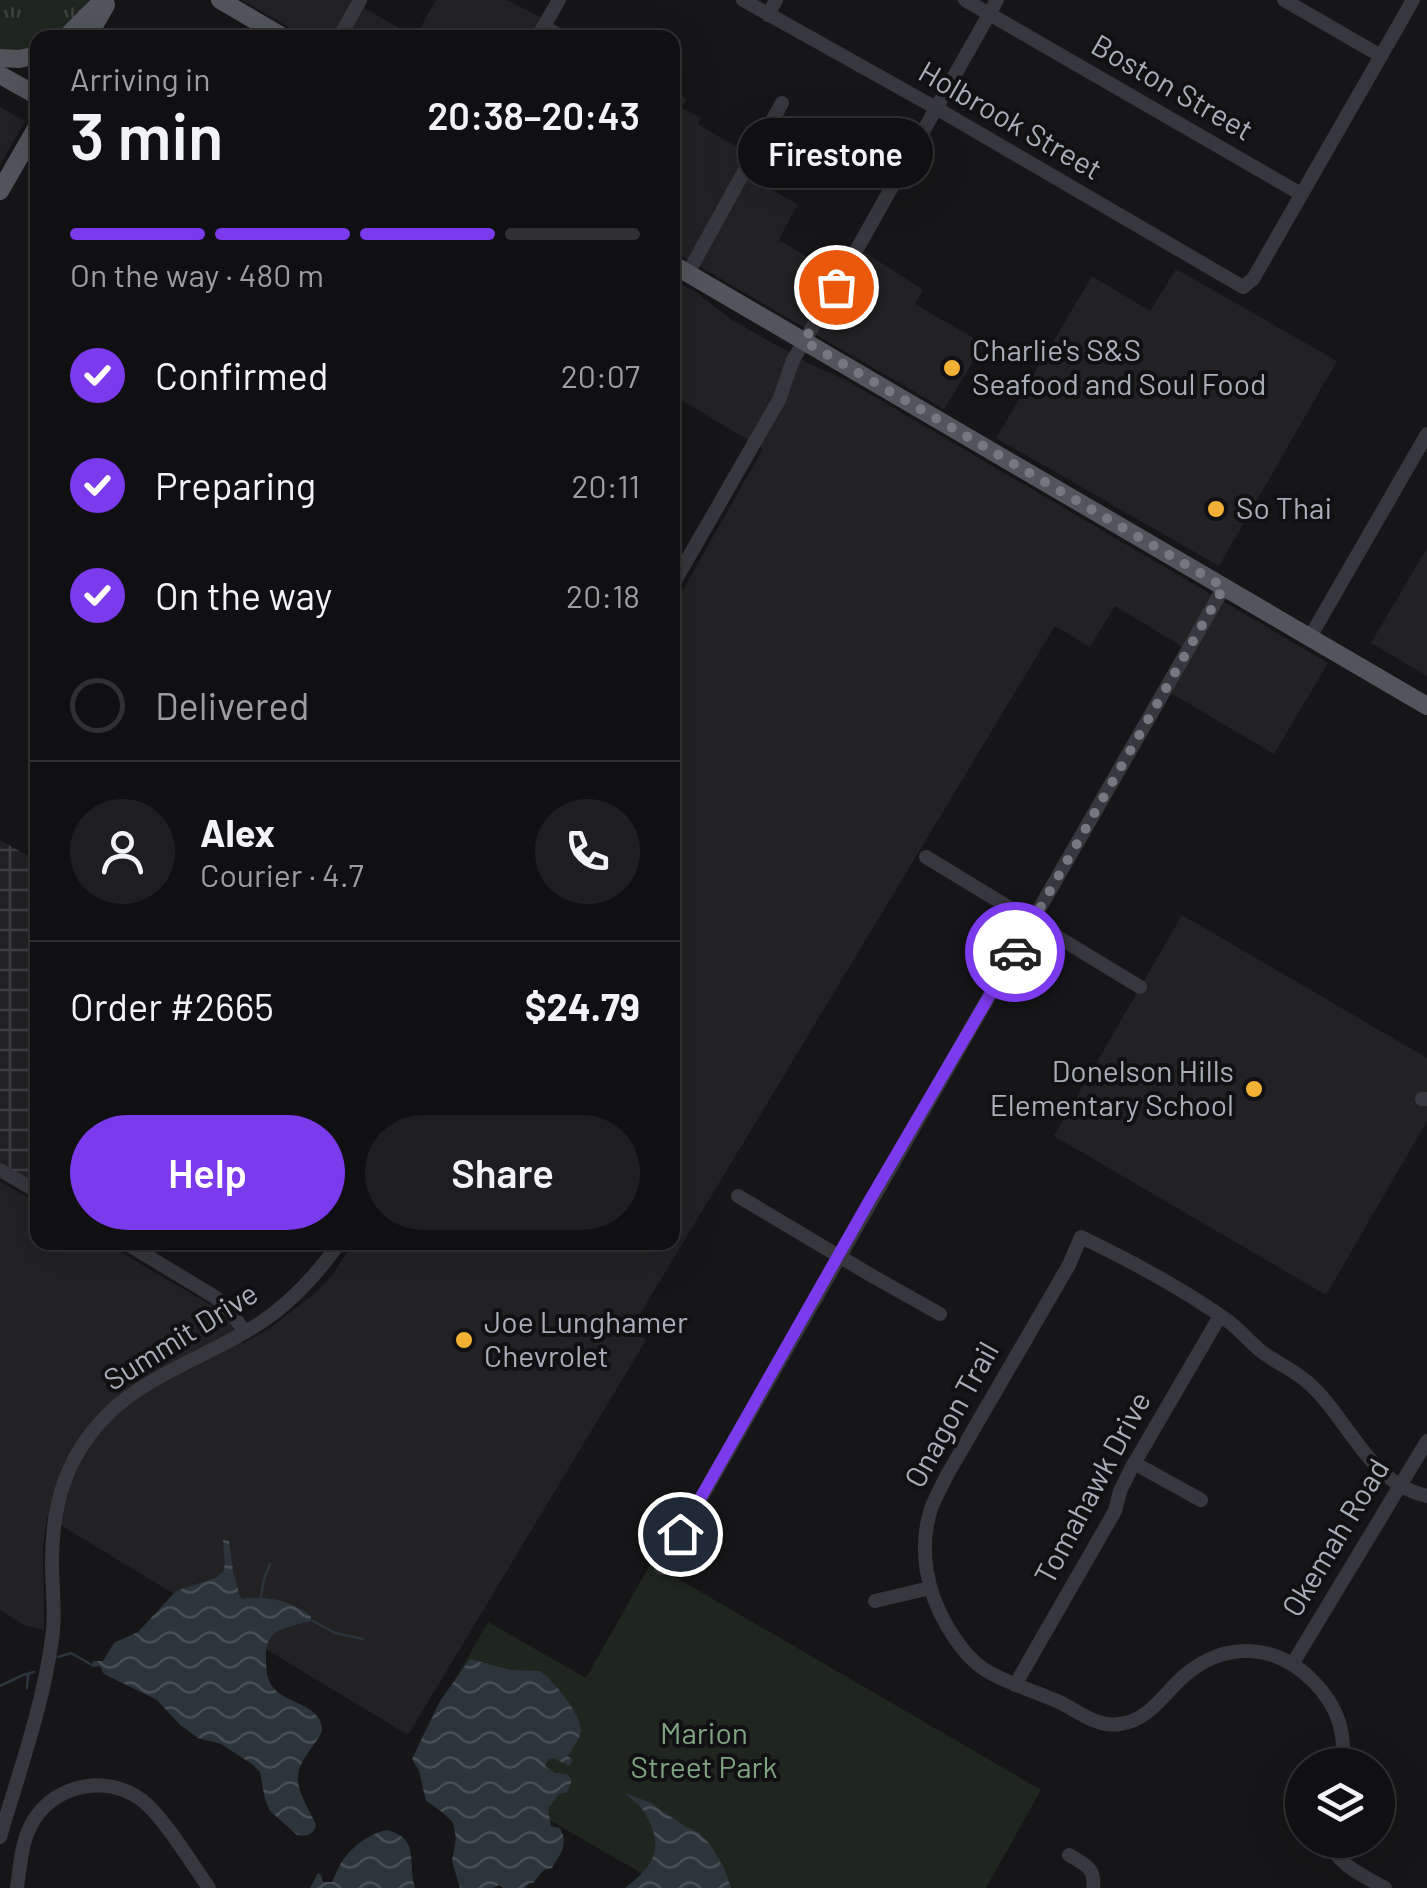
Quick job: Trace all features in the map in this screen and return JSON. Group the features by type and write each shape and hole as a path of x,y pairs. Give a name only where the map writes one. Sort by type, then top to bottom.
{"main road":[{"path":"74,30 106,0"},
{"path":"92,30 106,0"},
{"path":"220,0 271,30"},
{"path":"0,58 30,57"},
{"path":"0,75 30,92"},
{"path":"0,191 30,140"},
{"path":"680,269 1427,706"}],"street":[{"path":"343,30 360,0"},
{"path":"542,30 559,0"},
{"name":"Holbrook Street","path":"744,0 1242,287 1249,284 1300,194"},
{"path":"768,15 776,0"},
{"name":"Boston Street","path":"965,0 993,7 1300,194"},
{"path":"1284,0 1381,56"},
{"path":"1300,194 1414,0"},
{"path":"680,572 780,400 793,360 993,7"},
{"path":"680,269 782,104"},
{"path":"1310,637 1427,434"},
{"path":"661,1568 1224,587"},
{"path":"926,857 1140,987"},
{"path":"0,1170 30,1187"},
{"path":"738,1196 940,1314"},
{"name":"Onagon Trail","path":"1220,1316 1081,1237 1069,1266 947,1475 931,1510 925,1557 930,1588 938,1611 964,1652 984,1670 1106,1725 1123,1724 1143,1716 1183,1676 1205,1661 1240,1651 1273,1654 1293,1663"},
{"path":"137,1250 215,1297 244,1332"},
{"name":"Summit Drive","path":"0,1837 53,1636 57,1505 79,1448 122,1401 261,1323 294,1296 334,1250"},
{"path":"1220,1316 1302,1378 1367,1458 1398,1485 1427,1496"},
{"name":"Tomahawk Drive","path":"1014,1685 1115,1511 1134,1463 1220,1316"},
{"name":"Okemah Road","path":"1293,1663 1427,1441"},
{"path":"1134,1463 1201,1500"},
{"path":"875,1601 930,1588"},
{"path":"1293,1663 1334,1708 1342,1727 1343,1748"},
{"path":"17,1888 24,1842 38,1814 63,1793 95,1785 120,1788 145,1803 209,1888"},
{"path":"1068,1855 1091,1870 1093,1888"},
{"path":"1338,1858 1384,1888"}],"shaded area":[{"path":"241,0 350,0 403,30 294,30"},
{"path":"436,0 507,0 566,30 419,30"},
{"path":"680,95 687,99 682,108 701,118 698,124 759,160 750,178 798,204 779,240 829,270 845,244 866,253 923,290 915,304 984,344 944,409 680,255"},
{"path":"0,107 25,121 0,165"},
{"path":"1176,269 1337,361 1219,566 996,438 1092,276 1150,311"},
{"path":"680,283 732,320 846,380 1328,663 1274,754 1169,692 1191,652 1115,606 1090,647 1055,626 680,1248 680,595 763,449 680,399"},
{"path":"1427,548 1427,676 1371,643"},
{"path":"0,840 30,857 30,1182 0,1164"},
{"name":"Donelson Hills Elementary School","path":"1182,915 1427,1058 1427,1121 1326,1295 1054,1136"},
{"path":"0,1181 30,1199 30,1250 117,1250 211,1305 228,1321 242,1344 270,1328 331,1277 348,1250 679,1250 631,1329 646,1340 408,1735 47,1517 43,1546 44,1630 24,1625 0,1610"}],"green space":[{"path":"0,0 89,0 67,30 30,30 30,52 0,54"},
{"name":"Marion Street Park","path":"651,1563 1041,1790 986,1888 667,1888 418,1744 488,1622 586,1678"}],"water":[{"path":"223,1540 229,1541 240,1597 278,1600 311,1616 310,1622 273,1635 266,1655 272,1687 313,1712 322,1728 298,1775 301,1794 316,1825 306,1835 297,1835 270,1811 260,1772 252,1764 221,1744 198,1738 157,1700 104,1674 100,1666 92,1667 93,1661 103,1661 114,1643 138,1632 176,1591 223,1572"},
{"path":"470,1659 511,1670 540,1671 566,1698 580,1724 579,1737 567,1755 572,1760 570,1766 553,1758 545,1766 555,1773 567,1774 572,1780 567,1792 559,1794 548,1809 551,1826 560,1828 563,1834 562,1849 552,1868 544,1870 525,1888 460,1888 452,1861 456,1838 453,1823 426,1801 412,1759 440,1701"},
{"path":"625,1793 651,1803 700,1833 724,1868 731,1888 625,1888 651,1862 655,1844 643,1810"},
{"path":"387,1830 409,1845 415,1888 310,1888 318,1873 323,1882 332,1882 353,1849"}],"waterway":[{"path":"261,1597 270,1564"},
{"path":"311,1620 335,1633 363,1639"},
{"path":"58,1657 71,1653 92,1665"},
{"path":"0,1686 34,1672"},
{"path":"27,1688 28,1675"}],"way so far":[{"path":"836,287 804,341 1224,587 1015,952"}],"place":[{"name":"Firestone","path":"836,287"},
{"name":"Charlie's S&S Seafood and Soul Food","path":"952,368"},
{"name":"So Thai","path":"1216,509"},
{"name":"Donelson Hills Elementary School","path":"1254,1089"},
{"name":"Joe Lunghamer Chevrolet","path":"464,1340"}],"route":[{"path":"680,1534 1015,952"}]}
